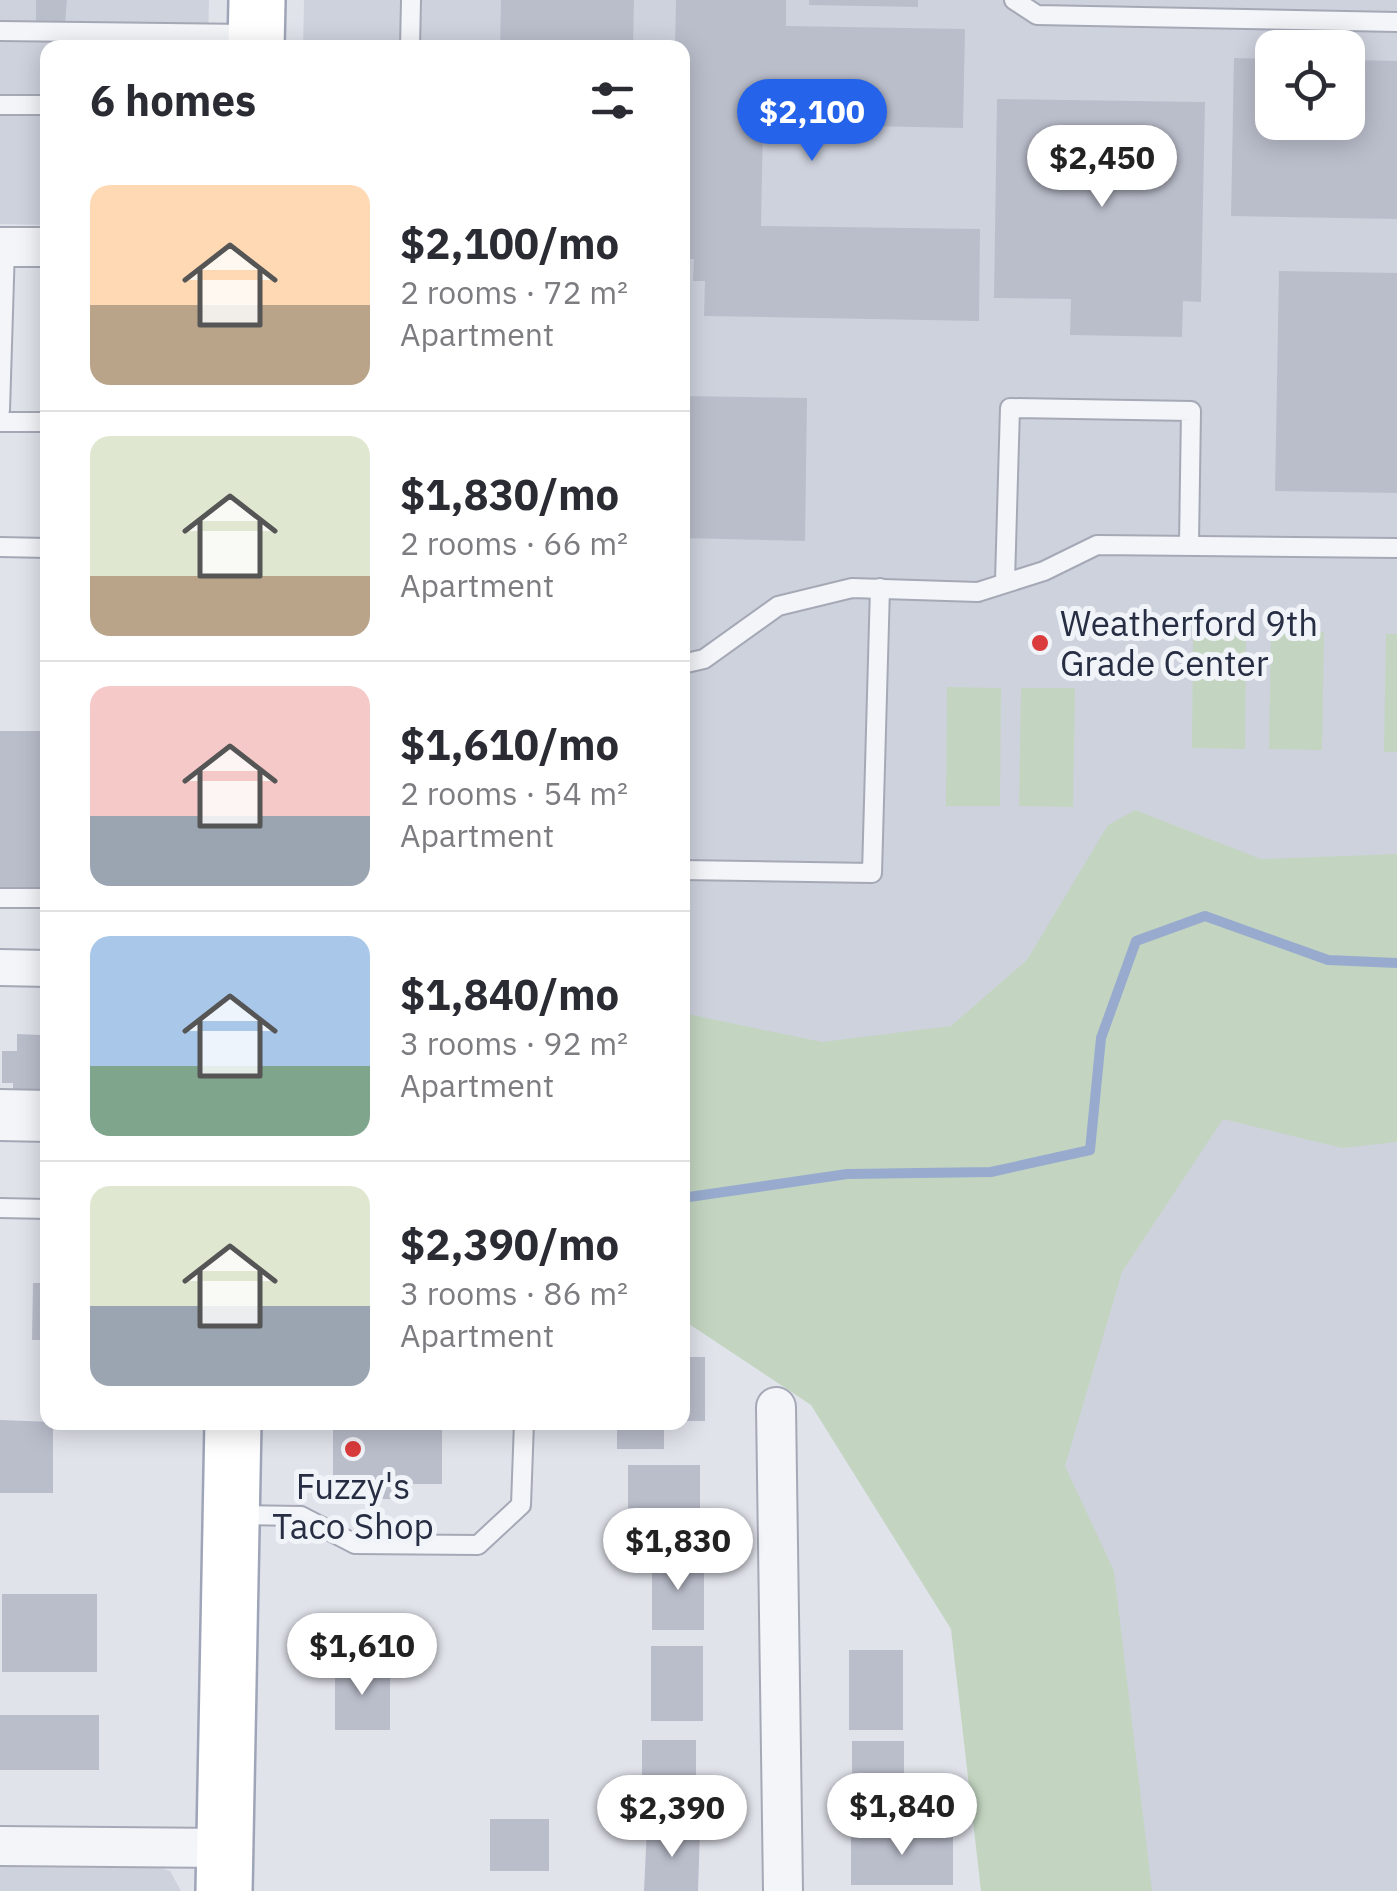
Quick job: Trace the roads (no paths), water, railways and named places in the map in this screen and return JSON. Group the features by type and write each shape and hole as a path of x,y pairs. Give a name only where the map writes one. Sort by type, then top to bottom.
{"main road":[{"path":"224,1869 233,1430"}],"street":[{"path":"2,247 40,247"},
{"path":"776,1408 783,1891"},
{"path":"0,1846 224,1869"}],"lane":[{"path":"410,40 411,0"},
{"path":"1014,0 1036,15 1397,22"},
{"path":"0,31 256,27"},
{"path":"0,104 40,105"},
{"path":"0,410 2,247"},
{"path":"1005,581 1010,408 1190,410 1189,543"},
{"path":"0,422 40,422"},
{"path":"690,662 704,659 778,606 852,588 978,592 1044,570 1097,545 1397,548"},
{"path":"0,547 40,548"},
{"path":"690,870 872,874 880,588"},
{"path":"0,898 40,898"},
{"path":"0,959 40,960"},
{"path":"0,976 40,977"},
{"path":"0,1099 40,1100"},
{"path":"0,1114 40,1115"},
{"path":"0,1131 40,1132"},
{"path":"0,1208 40,1208"},
{"path":"231,1515 301,1516 355,1544 478,1545 521,1505 524,1430"}],"waterway":[{"path":"690,1197 847,1174 991,1172 1090,1150 1101,1038 1136,941 1205,916 1328,960 1397,963"}],"place":[{"name":"Weatherford 9th Grade Center","path":"1040,643"},
{"name":"Fuzzy's Taco Shop","path":"353,1449"}]}
